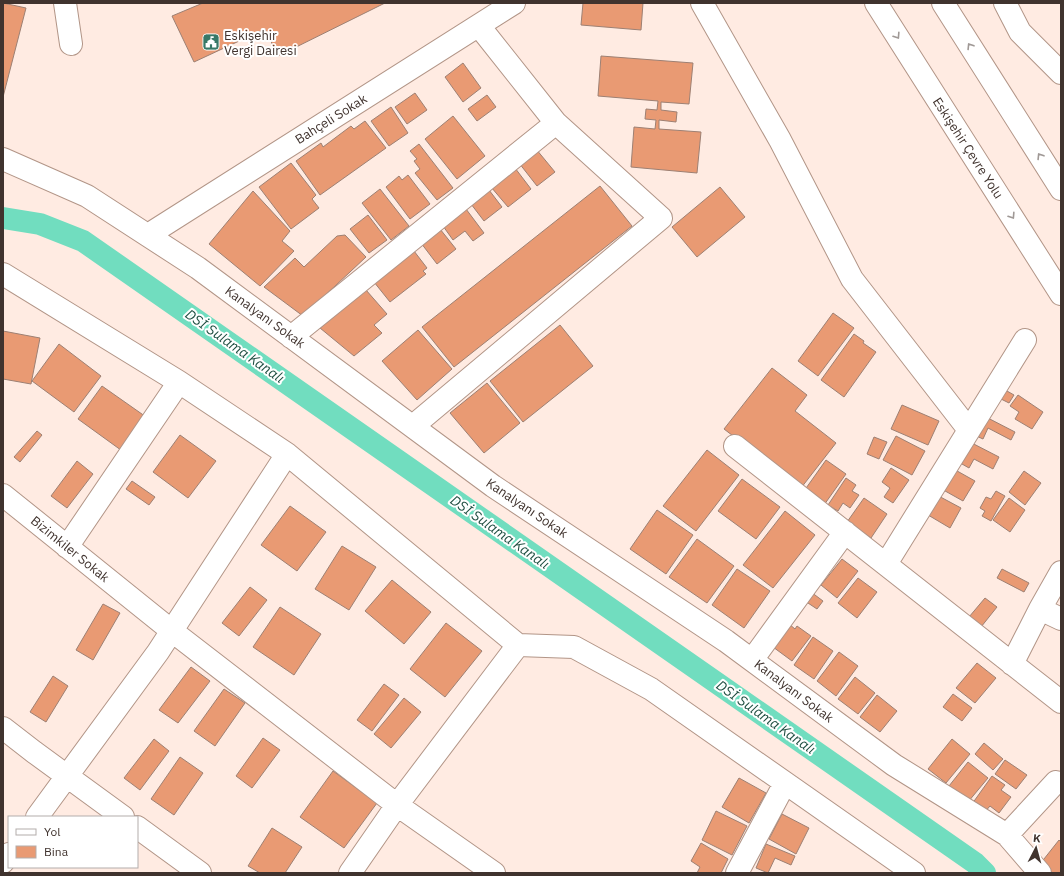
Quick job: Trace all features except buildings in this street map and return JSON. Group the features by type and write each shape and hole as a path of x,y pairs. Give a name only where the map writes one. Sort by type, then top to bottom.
{"main road":[{"path":"65,3 71,44"},
{"name":"Bahçeli Sokak","path":"148,235 514,3"},
{"path":"702,3 780,140 852,279 968,430"},
{"name":"Eskişehir Çevre Yolu","path":"876,3 1061,294"},
{"path":"943,3 1061,189"},
{"path":"1006,3 1020,32 1061,72"},
{"path":"413,426 661,218 556,123 479,26"},
{"path":"291,337 556,123"},
{"name":"Kanalyanı Sokak","path":"3,159 87,196 198,268 493,486 726,641 894,765 1007,836 1040,873"},
{"path":"3,274 180,382 287,454 518,645 574,647 651,689 914,873"},
{"path":"886,564 1025,340"},
{"path":"68,547 180,382"},
{"path":"735,446 1061,702"},
{"path":"38,816 158,652 287,454"},
{"name":"Bizimkiler Sokak","path":"3,495 172,631 397,805 494,873"},
{"path":"752,660 845,532"},
{"path":"1012,664 1061,572"},
{"path":"1040,609 1061,619"},
{"path":"350,873 397,805 518,645"},
{"path":"3,728 122,816"},
{"path":"1007,836 1059,781"},
{"path":"737,873 785,783"},
{"path":"138,828 200,873"}],"waterway":[{"name":"DSİ Sulama Kanalı","path":"3,218 40,224 83,241 975,863 985,873"}],"place":[{"name":"Eskişehir Vergi Dairesi","path":"211,42"}]}
